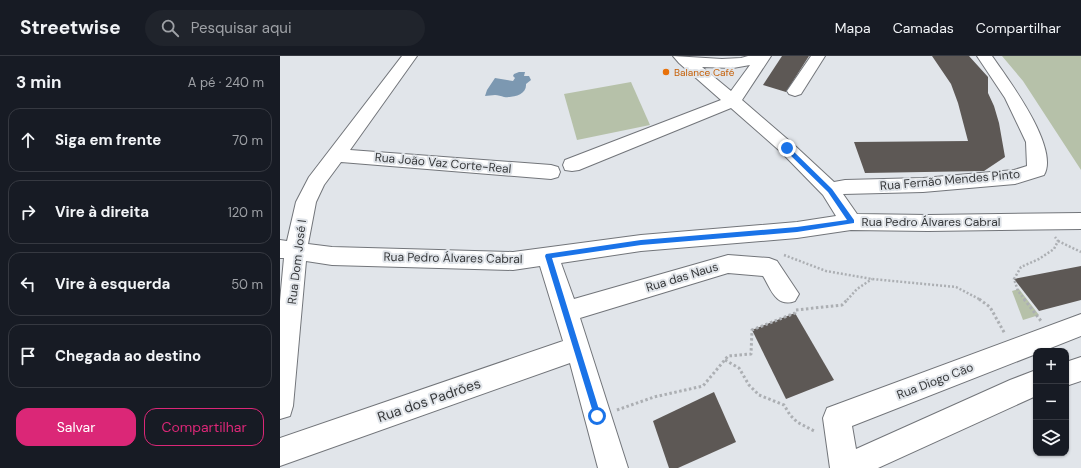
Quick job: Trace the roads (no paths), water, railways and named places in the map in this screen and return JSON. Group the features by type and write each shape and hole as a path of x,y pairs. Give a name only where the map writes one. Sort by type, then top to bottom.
{"street":[{"name":"Rua Dom José I","path":"280,406 291,309 288,250 306,202 316,182 410,56"},
{"path":"682,58 753,60 759,56"},
{"path":"572,165 732,102 764,56"},
{"path":"795,91 818,56"},
{"name":"Rua Fernão Mendes Pinto","path":"830,190 845,187 923,184 1015,177 1037,170 1035,142 1013,98 984,56"},
{"path":"682,58 787,148 830,190 851,222"},
{"name":"Rua João Vaz Corte-Real","path":"336,155 551,172"},
{"name":"Rua Pedro Álvares Cabral","path":"288,250 332,256 513,261 641,243 797,230 851,222 928,224 1081,221"},
{"path":"548,256 578,348 597,416 608,467"},
{"name":"Rua das Naus","path":"566,312 728,264 769,266 791,302"},
{"name":"Rua Diogo Cão","path":"1033,385 1019,389 845,468 837,418 1081,325"},
{"name":"Rua dos Padrões","path":"280,452 578,348"},
{"path":"1069,373 1081,369"}],"water":[{"path":"525,72 524,76 529,76 531,80 526,84 526,88 522,93 511,97 498,95 485,96 495,78 513,81 515,78 513,76 514,74"}],"place":[{"name":"Balance Café","path":"666,72"}]}
